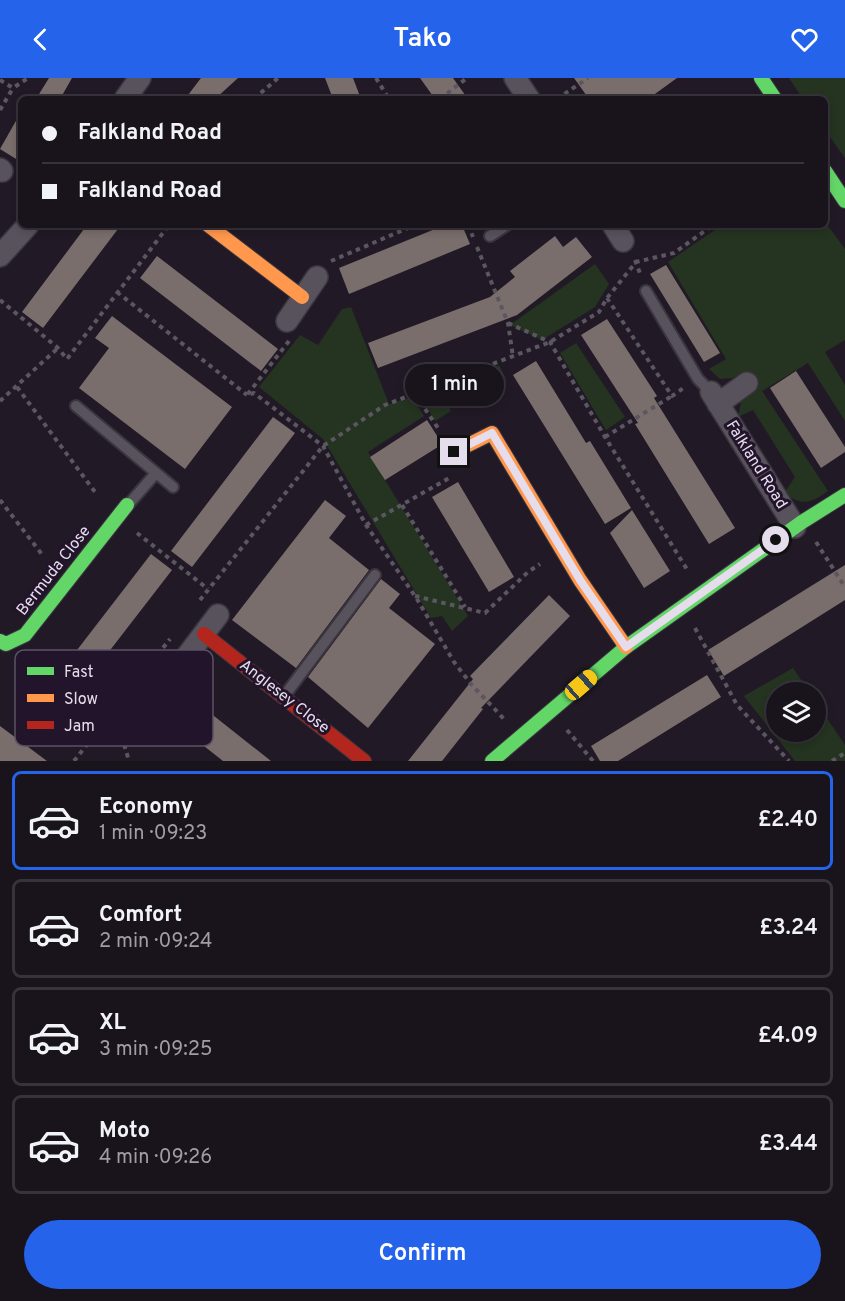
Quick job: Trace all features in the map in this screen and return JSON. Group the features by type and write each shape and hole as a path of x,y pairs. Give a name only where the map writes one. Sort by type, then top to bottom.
{"street":[{"path":"128,96 140,78"},
{"path":"515,78 527,96"},
{"path":"761,78 773,96"},
{"path":"828,176 845,201"},
{"path":"0,256 25,228"},
{"path":"213,228 302,297"},
{"path":"289,330 302,297 317,277"},
{"name":"Falkland Road","path":"747,383 709,392 798,524"},
{"path":"454,452 492,433 580,580 626,647"},
{"name":"Falkland Road","path":"492,761 626,647 798,524 845,495"},
{"name":"Bermuda Close","path":"2,648 25,634 127,505"},
{"path":"192,650 218,615"},
{"name":"Anglesey Close","path":"204,634 364,761"}],"lane":[{"path":"490,236 502,228"},
{"path":"646,291 709,392"},
{"path":"76,406 173,487"},
{"path":"127,505 156,472"},
{"path":"284,697 375,575"}],"path":[{"path":"0,110 13,88 28,78"},
{"path":"257,96 278,78"},
{"path":"376,78 387,96"},
{"path":"444,96 467,78"},
{"path":"561,96 588,78"},
{"path":"0,81 13,88"},
{"path":"0,300 58,348 67,359 167,228"},
{"path":"317,277 327,262 408,228"},
{"path":"469,228 508,323 513,357"},
{"path":"198,603 323,446 385,405 550,342 599,312 607,297 636,262 674,253 709,228"},
{"path":"618,233 636,262 646,291"},
{"path":"117,292 247,394 254,393 323,446 366,525 415,596 454,662 471,684 521,737"},
{"path":"607,297 672,396"},
{"path":"508,323 550,342 604,437 688,571"},
{"path":"247,394 289,330"},
{"path":"0,401 58,348"},
{"path":"17,387 95,492"},
{"path":"604,437 672,396 709,392"},
{"path":"366,525 465,470 415,394"},
{"path":"0,500 44,557"},
{"path":"402,505 465,608"},
{"path":"798,524 845,586"},
{"path":"132,528 208,590"},
{"path":"415,596 485,613 528,572 542,563"},
{"path":"695,627 737,705 789,761"},
{"path":"161,650 171,637"},
{"path":"551,711 593,761"},
{"path":"74,761 86,746"},
{"path":"125,746 129,761"},
{"path":"832,761 845,753"}],"green space":[{"path":"789,78 845,78 845,158 828,134 828,96 801,96"},
{"path":"828,226 845,249 845,340 825,352 845,385 845,421 808,363 762,391 828,491 816,499 802,502 784,493 795,477 753,410 738,417 741,402 756,391 745,372 732,378 720,379 709,369 726,359 668,262 718,228 828,228"},
{"path":"595,264 609,284 595,307 542,340 510,325"},
{"path":"351,307 389,404 412,397 424,416 368,452 468,616 452,631 442,616 431,618 323,439 259,387 300,335 318,345 342,309"},
{"path":"576,343 625,417 606,430 560,353"},
{"path":"499,365 506,379 486,394 475,381 445,399 451,411 435,421 421,396"},
{"path":"793,668 803,682 768,682"},
{"path":"766,683 766,724 744,696"},
{"path":"826,717 845,745 845,761 795,761 780,742 826,742"}],"building":[{"path":"49,78 72,78 62,96 38,96"},
{"path":"201,78 238,78 218,96 187,96"},
{"path":"325,78 353,78 360,96 332,96"},
{"path":"420,78 453,78 466,96 433,96"},
{"path":"574,78 677,78 652,96 587,96"},
{"path":"18,117 18,160 0,149"},
{"path":"85,228 119,228 43,328 22,312"},
{"path":"438,228 463,228 470,244 349,294 339,268"},
{"path":"555,236 563,247 576,237 592,257 517,315 378,368 368,343 490,297 515,277 510,271"},
{"path":"157,256 278,349 261,371 140,278"},
{"path":"666,265 720,353 704,362 650,274"},
{"path":"112,316 232,407 185,469 79,388 109,348 95,338"},
{"path":"607,319 657,396 654,398 735,528 709,544 635,424 638,423 581,335"},
{"path":"536,361 586,443 590,441 631,508 605,524 513,375"},
{"path":"796,371 845,447 845,452 821,468 770,388"},
{"path":"273,417 295,433 192,567 171,551"},
{"path":"427,420 441,442 438,447 385,480 370,457"},
{"path":"458,482 514,577 489,592 432,497"},
{"path":"325,500 346,516 329,538 369,570 296,668 232,620"},
{"path":"632,510 670,571 644,588 610,533"},
{"path":"151,554 172,570 110,650 77,650"},
{"path":"845,565 845,600 724,676 708,650"},
{"path":"381,579 400,594 389,608 435,644 368,728 308,677"},
{"path":"549,595 570,616 481,708 483,709 442,761 408,761 473,679 470,676"},
{"path":"707,675 721,697 618,761 600,761 591,746"},
{"path":"213,715 271,761 223,761 204,746 213,746"},
{"path":"0,726 15,737 15,746 27,746 47,761 0,761"}],"traffic: fast":[{"path":"761,78 773,96"},
{"path":"828,176 845,201"},
{"path":"492,761 626,647 802,522 845,495"},
{"path":"0,641 6,644 25,635 127,505"}],"traffic: slow":[{"path":"212,228 302,297"},
{"path":"454,452 492,433 580,580 626,647"}],"traffic: jam":[{"path":"204,634 364,761"}],"route":[{"path":"454,452 492,433 580,580 626,647 776,540"}]}
